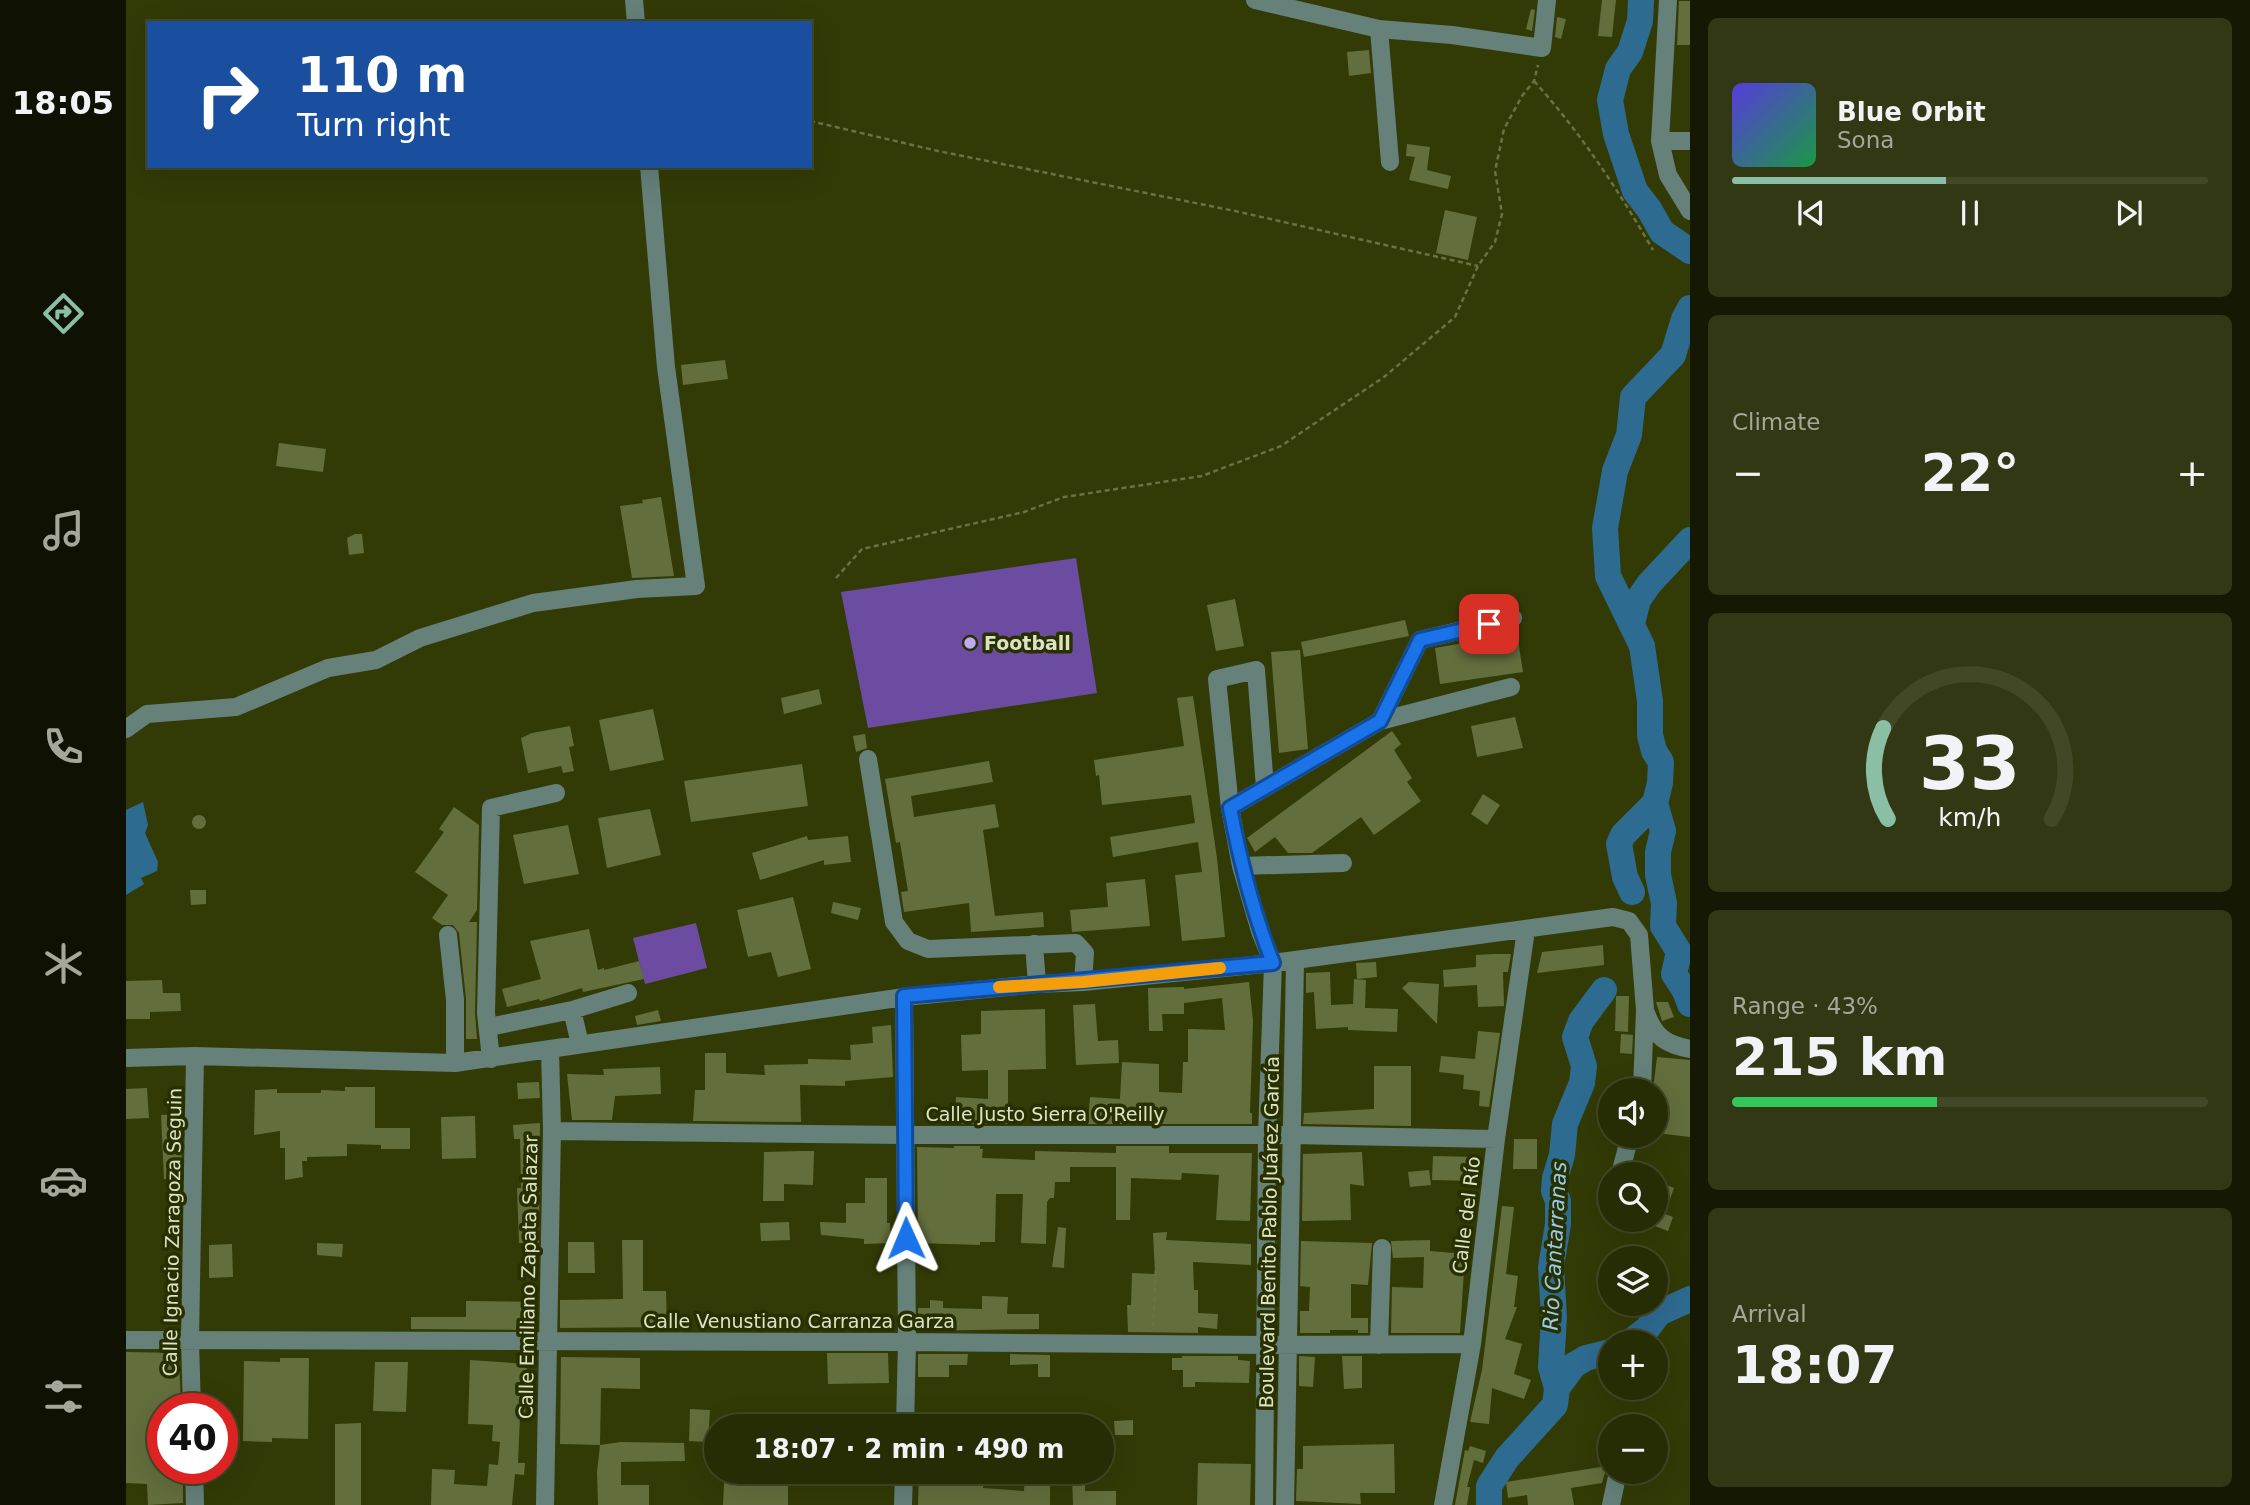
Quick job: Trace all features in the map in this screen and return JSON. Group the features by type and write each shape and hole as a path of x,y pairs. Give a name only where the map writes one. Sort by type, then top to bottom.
{"street":[{"path":"634,0 636,21"},
{"path":"1255,0 1379,29 1452,35 1542,48 1547,0"},
{"path":"1668,0 1660,141 1668,175 1690,211"},
{"path":"1379,29 1390,162"},
{"path":"1660,141 1690,141"},
{"path":"126,729 147,714 236,707 328,668 376,660 420,638 533,603 637,589 696,586 666,367 649,168"},
{"path":"1380,721 1420,640 1513,618"},
{"path":"1265,788 1256,670 1217,679 1230,808 1241,866 1260,931 1273,963"},
{"path":"1230,808 1380,721 1511,687"},
{"path":"868,759 894,922 908,941 928,949 1076,943 1085,953 1083,982"},
{"path":"491,1059 486,1013 491,808 556,793"},
{"path":"1241,866 1343,863"},
{"path":"126,1058 195,1056 455,1063 904,996 1273,963 1613,917 1629,921 1639,935 1644,1010 1642,1078"},
{"name":"Calle del Río","path":"1443,1505 1472,1344 1496,1139 1526,930"},
{"path":"448,935 456,1000 455,1063"},
{"path":"1034,944 1037,984"},
{"name":"Boulevard Benito Pablo Juárez García","path":"1285,1505 1294,960"},
{"name":"Boulevard Benito Pablo Juárez García","path":"1264,1505 1267,1136 1273,963"},
{"path":"488,1027 572,1010 628,993"},
{"path":"904,996 905,1414"},
{"path":"572,1010 580,1044"},
{"path":"1644,1010 1652,1030 1672,1045 1690,1049"},
{"name":"Calle Emiliano Zapata Salazar","path":"545,1505 552,1131 550,1049"},
{"name":"Calle Ignacio Zaragoza Seguin","path":"192,1393 195,1056"},
{"name":"Calle Justo Sierra O'Reilly","path":"552,1131 1290,1135 1496,1139"},
{"path":"1378,1345 1382,1248"},
{"name":"Calle Venustiano Carranza Garza","path":"126,1340 1472,1344"},
{"path":"194,1484 195,1505"},
{"path":"903,1505 904,1484"},
{"path":"1611,1505 1615,1484"}],"path":[{"path":"836,578 862,549 1024,512 1064,497 1202,476 1281,446 1384,377 1455,317 1478,266 1495,242 1502,214 1495,171 1504,129 1522,96 1534,81 1542,48"},
{"path":"1534,81 1569,120 1623,198 1653,250"},
{"path":"812,121 1478,266"},
{"path":"1152,1344 1156,1268"}],"shaded area":[{"name":"Football","path":"1076,558 1097,693 868,728 841,592"},
{"path":"696,923 707,968 645,984 633,938"}],"water":[{"path":"143,802 148,825 145,833 158,862 157,871 141,878 144,884 126,895 126,810"}],"building":[{"path":"1602,0 1616,0 1612,37 1598,36"},
{"path":"1679,1 1690,1 1690,45 1677,45"},
{"path":"1531,9 1535,10 1532,31 1526,29"},
{"path":"1557,17 1566,19 1561,39 1555,37"},
{"path":"1369,50 1371,73 1349,76 1347,52"},
{"path":"1407,144 1430,147 1427,170 1451,176 1448,189 1409,180 1415,157 1406,156"},
{"path":"1445,210 1477,217 1468,260 1436,253"},
{"path":"725,360 728,379 683,385 681,365"},
{"path":"279,443 326,449 323,472 276,466"},
{"path":"661,497 674,576 632,578 620,506"},
{"path":"362,534 364,553 349,555 347,538"},
{"path":"1235,599 1244,646 1216,651 1207,605"},
{"path":"1405,620 1409,636 1304,657 1301,642"},
{"path":"1517,634 1523,672 1440,684 1435,648"},
{"path":"1300,650 1308,749 1279,753 1271,652"},
{"path":"819,689 822,704 784,714 781,698"},
{"path":"1193,696 1217,858 1225,937 1182,941 1175,875 1202,872 1198,842 1113,857 1110,837 1195,823 1191,795 1102,805 1099,775 1096,776 1094,760 1184,746 1177,698"},
{"path":"653,709 664,760 610,771 599,720"},
{"path":"1515,717 1523,748 1477,757 1471,726"},
{"path":"570,726 574,746 569,747 574,771 563,773 561,766 528,773 521,738 532,733"},
{"path":"1392,731 1401,744 1394,750 1412,778 1407,782 1421,801 1374,835 1361,817 1312,853 1288,853 1275,837 1255,852 1247,838"},
{"path":"865,734 867,748 856,752 853,736"},
{"path":"989,761 993,782 911,796 914,817 995,804 999,827 983,830 995,916 1043,912 1044,927 971,932 969,903 904,912 901,892 908,891 885,779"},
{"path":"802,764 808,806 691,822 684,781"},
{"path":"1483,794 1500,805 1487,825 1471,814"},
{"path":"454,807 479,825 477,910 469,922 477,922 477,1039 466,1039 466,999 459,933 453,925 442,925 432,918 448,895 415,872 444,832 439,829"},
{"path":"650,809 661,855 607,868 598,818"},
{"path":"199,815 204,817 204,827 199,829 194,827 192,822 194,817"},
{"path":"568,825 579,874 524,884 513,835"},
{"path":"807,836 808,840 848,836 851,862 824,865 824,860 760,880 752,853"},
{"path":"1145,879 1150,926 1072,932 1070,910 1108,907 1106,883"},
{"path":"190,890 206,890 206,904 191,905"},
{"path":"793,897 811,969 778,977 771,952 748,957 737,910"},
{"path":"833,902 861,908 858,920 831,913"},
{"path":"589,929 598,970 639,961 644,979 583,992 582,988 540,1001 539,999 507,1007 502,989 541,979 530,941"},
{"path":"1603,945 1604,965 1537,973 1542,952"},
{"path":"1511,954 1508,972 1503,972 1504,1006 1478,1007 1477,985 1444,987 1443,970 1476,967 1476,955"},
{"path":"1376,962 1377,977 1357,979 1356,963"},
{"path":"1330,972 1331,1005 1353,1004 1354,979 1366,980 1365,1008 1398,1009 1397,1032 1348,1030 1348,1027 1316,1029 1314,992 1306,993 1306,973"},
{"path":"162,980 163,993 180,993 181,1011 150,1012 150,1019 126,1019 126,981"},
{"path":"1249,982 1253,1021 1250,1113 1252,1124 1088,1124 1090,1097 1120,1099 1122,1062 1159,1064 1159,1092 1182,1093 1183,1062 1188,1062 1188,1029 1225,1030 1222,998 1184,1003 1184,1014 1162,1014 1163,1031 1149,1031 1148,988 1184,989"},
{"path":"1409,982 1439,984 1437,1024 1402,988"},
{"path":"1616,996 1629,996 1628,1032 1615,1031"},
{"path":"1656,1002 1668,1002 1674,1017 1662,1021"},
{"path":"1095,1004 1098,1041 1118,1040 1119,1063 1076,1065 1073,1005"},
{"path":"1045,1009 1046,1069 1008,1070 1008,1124 955,1124 956,1097 988,1099 988,1070 962,1071 961,1035 981,1034 981,1011"},
{"path":"658,1010 661,1021 637,1025 635,1016"},
{"path":"891,1025 893,1077 845,1081 845,1086 800,1085 801,1122 693,1121 695,1090 705,1090 705,1053 726,1053 726,1073 765,1075 764,1065 808,1064 808,1059 851,1060 850,1045 873,1043 872,1027"},
{"path":"1478,1031 1500,1033 1489,1107 1479,1106 1480,1091 1463,1089 1464,1075 1439,1072 1441,1056 1475,1059"},
{"path":"1621,1034 1633,1035 1632,1054 1620,1053"},
{"path":"1657,1057 1690,1060 1690,1137 1668,1134 1668,1078 1654,1078"},
{"path":"1374,1066 1411,1066 1411,1126 1303,1124 1304,1113 1374,1109"},
{"path":"660,1067 661,1094 615,1096 612,1120 572,1120 567,1074 604,1075 603,1069"},
{"path":"539,1082 540,1098 518,1099 517,1083"},
{"path":"345,1087 375,1087 375,1128 410,1128 410,1149 381,1149 381,1145 347,1144 347,1156 307,1157 307,1161 302,1161 303,1177 285,1180 285,1148 280,1148 280,1131 254,1135 255,1090 321,1093 321,1090 345,1091"},
{"path":"147,1088 149,1118 126,1119 126,1089"},
{"path":"183,1114 181,1178 164,1179 161,1115"},
{"path":"475,1116 476,1158 442,1159 441,1117"},
{"path":"540,1123 539,1243 519,1243 517,1188 521,1188 520,1139 514,1139 513,1125"},
{"path":"1514,1139 1537,1139 1537,1169 1513,1169"},
{"path":"980,1146 980,1149 983,1149 982,1158 1035,1160 1035,1151 1116,1153 1116,1146 1169,1146 1169,1153 1252,1153 1250,1221 1216,1220 1219,1175 1182,1173 1181,1180 1131,1178 1130,1220 1116,1220 1116,1167 1070,1167 1070,1182 1055,1182 1054,1198 1047,1202 1046,1244 1021,1243 1023,1194 996,1194 995,1242 980,1242 980,1245 918,1243 917,1147"},
{"path":"814,1151 813,1185 784,1184 784,1201 763,1201 764,1152"},
{"path":"1362,1152 1364,1186 1350,1184 1351,1220 1302,1221 1303,1154"},
{"path":"1433,1156 1476,1157 1476,1181 1432,1180"},
{"path":"1429,1170 1431,1185 1410,1187 1408,1172"},
{"path":"865,1178 887,1178 887,1223 890,1223 891,1243 864,1244 864,1239 821,1235 820,1222 846,1223 846,1203 865,1203"},
{"path":"1668,1186 1674,1188 1668,1204"},
{"path":"1502,1206 1514,1207 1506,1274 1518,1276 1514,1307 1517,1307 1505,1339 1522,1344 1514,1374 1531,1380 1524,1399 1492,1388 1489,1424 1470,1422 1482,1370"},
{"path":"1668,1215 1673,1217 1668,1231"},
{"path":"789,1222 790,1240 761,1241 760,1223"},
{"path":"1058,1227 1066,1228 1064,1268 1052,1267"},
{"path":"1167,1232 1166,1240 1251,1244 1251,1265 1193,1262 1194,1290 1198,1290 1198,1313 1218,1314 1217,1329 1198,1327 1198,1333 1128,1332 1127,1305 1131,1305 1132,1273 1155,1274 1153,1233"},
{"path":"622,1240 643,1240 643,1291 666,1291 667,1327 560,1328 560,1300 623,1299"},
{"path":"1430,1240 1430,1251 1465,1254 1460,1333 1391,1333 1392,1287 1423,1288 1424,1257 1393,1258 1391,1241"},
{"path":"1301,1241 1372,1243 1368,1285 1351,1284 1351,1318 1368,1318 1368,1333 1358,1333 1358,1330 1330,1330 1330,1333 1300,1333 1300,1311 1309,1311 1310,1287 1300,1286"},
{"path":"568,1242 594,1242 595,1273 568,1273"},
{"path":"317,1243 343,1244 342,1257 317,1255"},
{"path":"232,1244 233,1277 209,1278 209,1245"},
{"path":"982,1296 1008,1297 1007,1314 1039,1314 1039,1329 918,1331 918,1308 930,1308 930,1300 943,1301 943,1308 982,1309"},
{"path":"466,1301 537,1302 537,1330 411,1329 411,1317 466,1317"},
{"path":"126,1352 179,1353 180,1393 147,1393 147,1484 126,1483"},
{"path":"827,1353 888,1353 889,1383 828,1384"},
{"path":"918,1354 968,1354 967,1365 949,1365 949,1377 918,1377"},
{"path":"1010,1354 1050,1355 1050,1377 1038,1377 1038,1364 1010,1365"},
{"path":"1238,1356 1238,1360 1250,1361 1249,1383 1195,1382 1195,1387 1183,1387 1183,1370 1172,1370 1172,1358"},
{"path":"1299,1356 1315,1357 1313,1387 1299,1386"},
{"path":"1342,1356 1362,1356 1362,1388 1344,1389"},
{"path":"561,1357 640,1358 640,1389 601,1388 600,1445 560,1444"},
{"path":"280,1358 309,1358 308,1439 272,1438 272,1442 243,1441 244,1361 280,1362"},
{"path":"470,1360 527,1364 525,1416 520,1416 518,1463 525,1463 524,1475 515,1474 512,1505 431,1505 432,1469 455,1470 454,1484 487,1486 489,1464 498,1465 500,1442 492,1441 493,1425 468,1424"},
{"path":"375,1362 408,1362 406,1412 373,1411"},
{"path":"690,1409 710,1410 710,1414 704,1414 704,1442 689,1441"},
{"path":"1133,1420 1133,1435 1115,1435 1114,1421"},
{"path":"361,1423 361,1505 335,1505 335,1424"},
{"path":"621,1442 684,1443 685,1461 621,1462 621,1485 649,1485 649,1505 598,1505 600,1445"},
{"path":"1394,1444 1395,1493 1360,1493 1361,1504 1296,1501 1297,1469 1303,1469 1303,1446"},
{"path":"1470,1446 1486,1451 1483,1463 1474,1460 1467,1487 1470,1487 1467,1505 1455,1505 1465,1450 1468,1451"},
{"path":"1198,1463 1251,1464 1250,1505 1197,1505"},
{"path":"1598,1467 1598,1484 1571,1488 1574,1505 1528,1505 1527,1495 1508,1498 1506,1482"},
{"path":"147,1484 183,1484 183,1503 148,1505"},
{"path":"724,1484 788,1486 788,1505 723,1505"},
{"path":"919,1484 983,1484 983,1488 1024,1491 1024,1484 1050,1484 1050,1505 918,1505"},
{"path":"1072,1484 1085,1484 1085,1491 1116,1491 1116,1505 1073,1505"}],"waterway":[{"name":"Rio Cantarranas","path":"1641,0 1640,21 1630,52 1618,69 1610,100 1616,134 1635,191 1662,232 1690,251"},
{"name":"Rio Cantarranas","path":"1632,892 1625,877 1619,844 1623,835 1655,803 1661,762 1654,751 1650,735 1650,701 1642,646 1608,576 1605,528 1615,471 1629,435 1633,397 1673,355 1690,308"},
{"name":"Rio Cantarranas","path":"1632,623 1638,600 1649,584 1690,540"},
{"name":"Rio Cantarranas","path":"1655,803 1663,831 1658,852 1658,875 1664,903 1663,926 1679,952 1674,974 1690,1004"},
{"name":"Rio Cantarranas","path":"1489,1505 1489,1486 1507,1458 1555,1405 1557,1388 1551,1367 1554,1317 1551,1267 1558,1224 1555,1178 1562,1155 1565,1124 1582,1083 1584,1066 1575,1037 1581,1021 1604,990"},
{"name":"Rio Cantarranas","path":"1646,1330 1659,1313 1690,1299"},
{"name":"Rio Cantarranas","path":"1557,1388 1574,1365 1598,1355"}],"slow traffic":[{"path":"999,987 1083,982 1220,968"}],"place":[{"name":"Football","path":"970,643"}],"route":[{"path":"906,1238 904,996 1273,963 1260,931 1241,866 1230,808 1380,721 1420,640 1489,624"}]}
